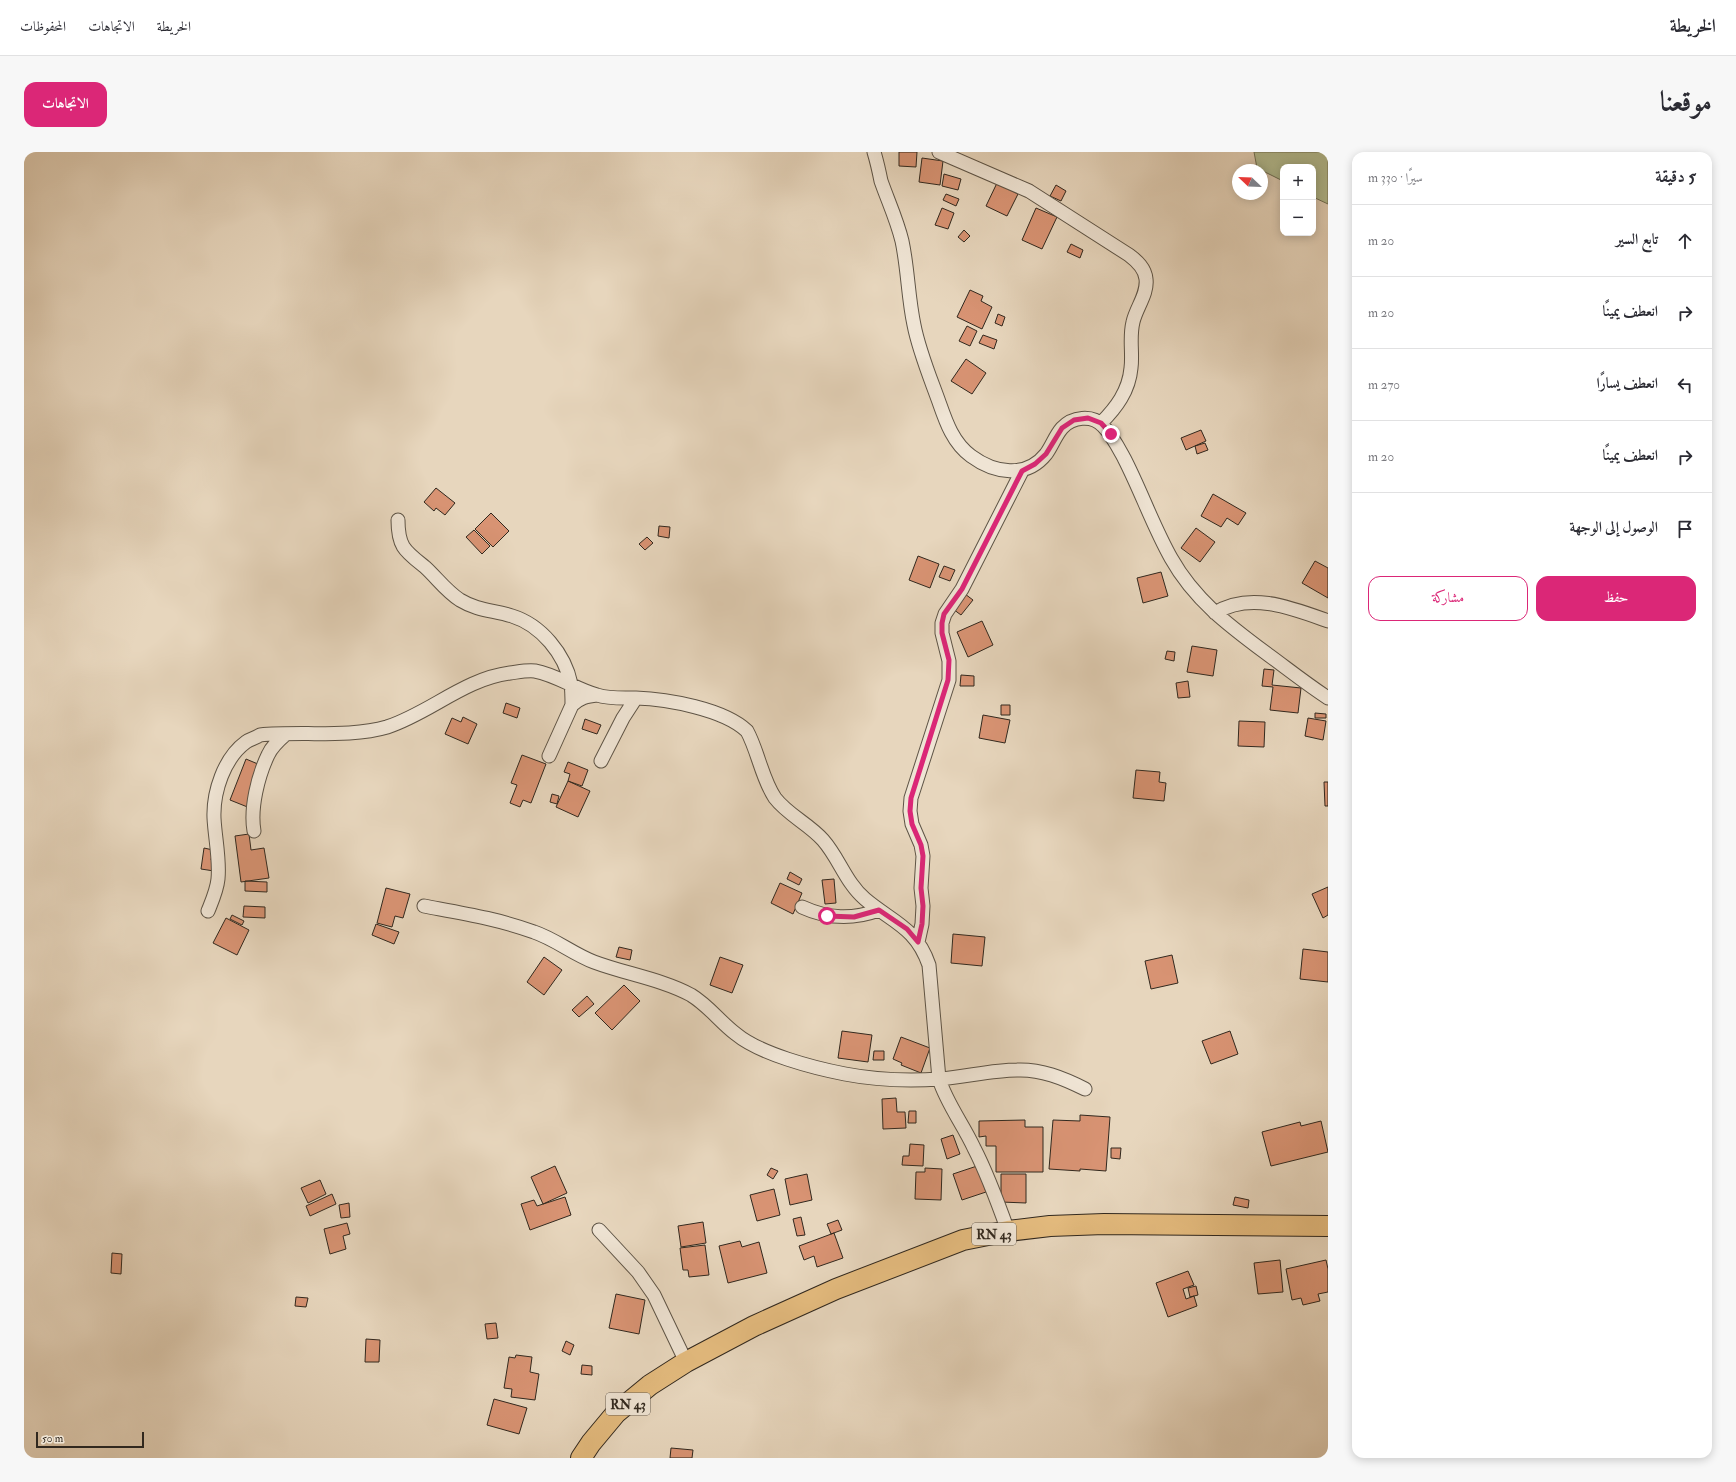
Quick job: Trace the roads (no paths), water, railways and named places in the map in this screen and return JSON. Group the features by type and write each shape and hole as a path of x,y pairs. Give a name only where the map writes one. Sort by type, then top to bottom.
{"main road":[{"name":"RN 43","path":"581,1458 591,1443 616,1413 650,1385 686,1362 754,1326 836,1289 964,1240 1008,1231 1050,1226 1104,1224 1328,1226"}],"street":[{"path":"874,152 882,182 893,210 901,239 907,269 909,298 914,327 922,355 948,426 957,442 970,455 985,465 1003,470 1022,471 1035,464 1046,454 1062,428 1074,420 1088,418 1101,423 1111,434 1133,476 1172,558 1187,581 1215,614 1328,698"},
{"path":"939,152 1035,195 1129,255 1137,261 1143,269 1146,278 1146,289 1131,329 1131,369 1128,384 1121,399 1112,412 1101,423"},
{"path":"918,942 922,924 923,906 921,888 923,856 921,845 912,824 910,811 911,798 948,680 949,660 942,633 942,623 944,614 962,589 1022,471"},
{"path":"398,520 398,534 404,548 446,589 460,600 477,608 511,615 526,621 540,630 565,666 571,684 572,705"},
{"path":"1215,614 1230,605 1247,602 1286,607 1328,621"},
{"path":"208,911 218,881 214,817 215,800 219,783 232,757 247,742 260,736 360,732 384,728 419,714 469,684 489,677 534,671 571,684 596,695 616,698 668,701 699,708 739,723 747,731 752,740 775,797 784,808 810,827 823,839 834,853 852,885 864,899 898,922 918,942 925,953 929,965 939,1079 944,1094 974,1147 993,1188 1008,1231"},
{"path":"549,756 572,705 579,699 596,695"},
{"path":"601,761 623,718 636,698"},
{"path":"254,830 252,807 263,768 275,743 286,734"},
{"path":"424,906 484,918 534,932 595,962 672,987 690,995 708,1007 736,1034 752,1045 800,1062 845,1074 892,1080 939,1079 1017,1070 1041,1072 1063,1078 1084,1089"},
{"path":"802,907 827,916 840,918 854,917 879,910"},
{"path":"599,1230 638,1272 654,1295 686,1362"}]}
